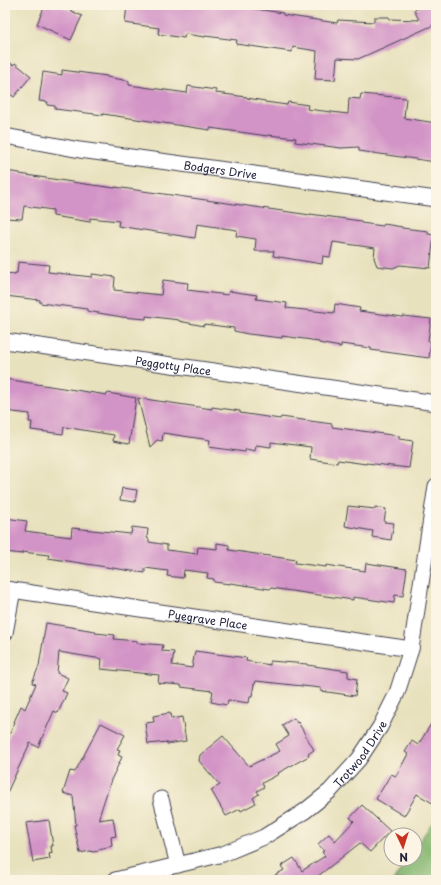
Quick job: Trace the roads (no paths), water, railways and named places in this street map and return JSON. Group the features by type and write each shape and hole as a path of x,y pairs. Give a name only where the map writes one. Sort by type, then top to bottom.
{"street":[{"name":"Bodgers Drive","path":"5,136 80,150 436,199"},
{"name":"Peggotty Place","path":"5,341 436,403"},
{"name":"Trotwood Drive","path":"115,880 223,854 264,837 305,811 330,791 359,759 380,727 398,692 411,649 436,486"},
{"name":"Pyegrave Place","path":"9,590 411,649"},
{"path":"5,633 9,590"},
{"path":"161,799 178,865"}]}
